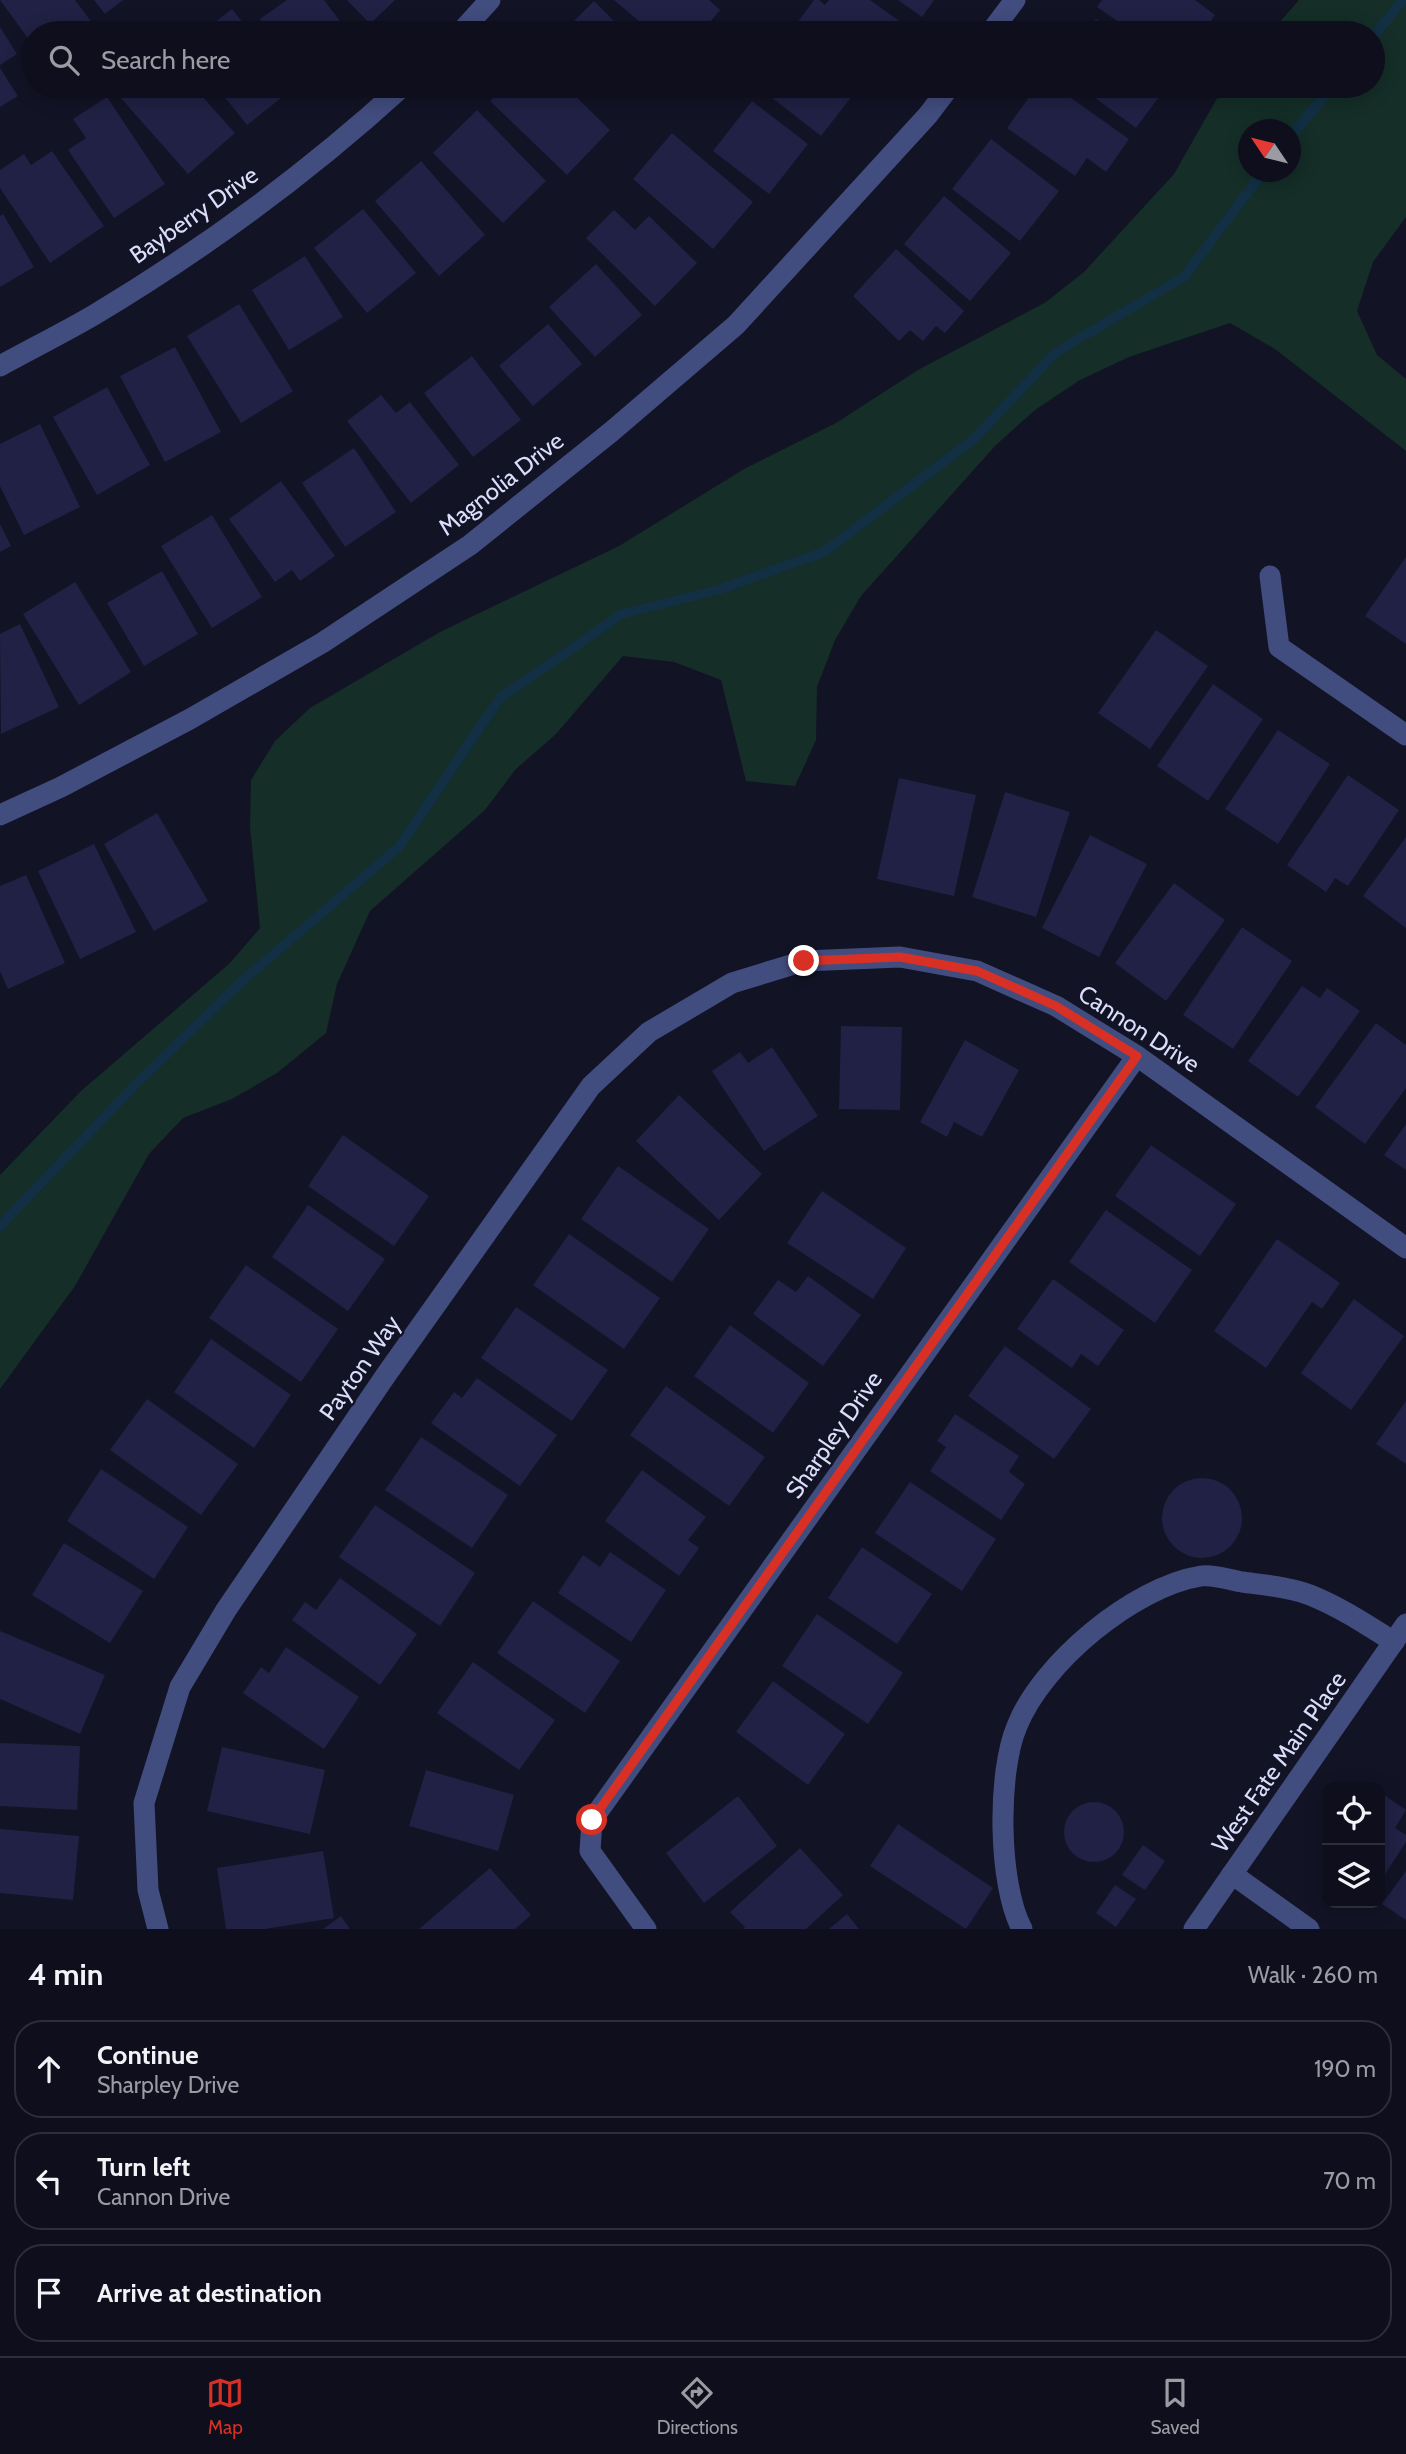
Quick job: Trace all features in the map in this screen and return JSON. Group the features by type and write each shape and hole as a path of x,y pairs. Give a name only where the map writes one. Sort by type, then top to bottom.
{"street":[{"path":"471,21 489,0"},
{"path":"999,21 1015,0"},
{"name":"Bayberry Drive","path":"0,366 94,314 223,231 347,137 390,98"},
{"name":"Magnolia Drive","path":"0,815 61,787 202,712 322,643 470,545 611,432 736,324 941,98"},
{"path":"1270,576 1279,647 1406,735"},
{"name":"Cannon Drive","path":"804,961 900,957 977,971 1056,1006 1137,1056 1406,1248"},
{"name":"Payton Way","path":"158,1929 148,1890 144,1803 180,1687 226,1610 386,1375 591,1086 649,1032 732,983 804,961"},
{"name":"Sharpley Drive","path":"646,1929 590,1851 592,1820 1137,1056"},
{"path":"1022,1929 1014,1915 1007,1882 1003,1833 1006,1772 1016,1726 1043,1679 1084,1638 1121,1610 1169,1584 1203,1576 1308,1594 1353,1616 1394,1642"},
{"name":"West Fate Main Place","path":"1194,1929 1406,1624"},
{"path":"1232,1874 1309,1929"}],"green space":[{"path":"1299,0 1406,0 1406,217 1373,262 1357,311 1377,355 1406,379 1406,451 1275,349 1230,323 1129,357 1080,380 1035,410 995,446 861,596 835,640 817,687 816,740 795,786 746,781 721,680 674,662 623,656 556,734 516,769 485,810 370,911 337,984 326,1033 277,1073 232,1099 183,1118 149,1154 75,1286 0,1389 0,1175 81,1091 230,963 260,928 250,827 251,780 275,741 310,708 440,632 619,546 744,469 836,423 918,370 1046,302 1084,272 1174,174 1217,98 1385,98 1385,21 1281,21"}],"building":[{"path":"0,0 75,0 91,21 21,21 21,29"},
{"path":"94,0 123,0 105,14"},
{"path":"287,0 324,0 340,21 262,21 260,19"},
{"path":"347,0 395,0 373,21 367,21"},
{"path":"614,0 709,0 720,10 711,21 639,21"},
{"path":"814,0 825,5 829,0 870,0 899,21 798,21"},
{"path":"898,0 934,0 922,17"},
{"path":"1102,0 1195,0 1215,15 1211,21 1117,21 1097,7"},
{"path":"594,1 614,21 574,21"},
{"path":"232,9 242,21 216,21"},
{"path":"0,27 17,54 0,65"},
{"path":"0,68 18,96 0,107"},
{"path":"108,98 165,184 114,218 68,150 86,138 73,119"},
{"path":"121,98 204,98 235,133 188,174"},
{"path":"226,98 281,98 247,125"},
{"path":"493,98 577,98 610,130 567,175 490,101"},
{"path":"772,98 850,98 821,136"},
{"path":"1028,98 1071,98 1129,139 1106,172 1087,158 1075,176 1007,128"},
{"path":"1095,98 1158,98 1136,128"},
{"path":"752,101 808,144 769,194 713,151"},
{"path":"477,110 546,181 503,223 433,153"},
{"path":"672,133 753,202 713,249 633,179"},
{"path":"991,139 1059,191 1020,241 952,189"},
{"path":"52,151 104,226 50,263 0,188 0,170 24,154 31,165"},
{"path":"421,161 485,235 439,276 375,201"},
{"path":"944,196 1011,253 970,301 904,244"},
{"path":"363,209 416,273 367,313 314,248"},
{"path":"614,210 635,230 649,216 697,263 655,306 586,238"},
{"path":"3,214 34,267 0,287 0,216"},
{"path":"896,249 964,311 945,333 936,326 923,341 910,330 899,341 853,296"},
{"path":"305,256 343,317 289,350 252,290"},
{"path":"596,264 642,315 595,357 549,307"},
{"path":"239,304 293,391 241,423 187,336"},
{"path":"548,324 582,364 533,406 499,366"},
{"path":"175,347 221,432 165,462 120,376"},
{"path":"472,356 521,420 473,457 424,393"},
{"path":"107,387 150,465 97,495 53,417"},
{"path":"381,395 396,413 410,402 459,465 411,503 347,421"},
{"path":"40,424 80,507 24,535 0,486 0,444"},
{"path":"354,448 396,512 345,547 302,483"},
{"path":"281,481 335,556 300,581 292,570 275,582 229,519"},
{"path":"212,515 262,597 212,628 161,546"},
{"path":"0,524 11,546 0,552"},
{"path":"1406,557 1406,644 1365,616"},
{"path":"162,571 198,634 144,666 107,603"},
{"path":"75,582 131,672 79,705 23,614"},
{"path":"20,624 59,707 1,734 0,634"},
{"path":"1156,630 1208,666 1150,749 1098,713"},
{"path":"1213,684 1263,719 1208,801 1157,766"},
{"path":"1278,730 1330,764 1278,844 1225,809"},
{"path":"1348,775 1399,810 1348,886 1335,878 1326,892 1287,865"},
{"path":"899,778 976,795 954,896 877,879"},
{"path":"1005,792 1070,812 1036,917 972,897"},
{"path":"157,813 208,901 154,931 104,844"},
{"path":"1090,835 1147,864 1099,957 1042,928"},
{"path":"1406,837 1406,928 1363,896"},
{"path":"94,844 136,932 80,959 38,871"},
{"path":"26,875 65,963 8,989 0,971 0,886"},
{"path":"1174,883 1225,920 1166,1001 1115,963"},
{"path":"1242,927 1292,961 1233,1049 1183,1015"},
{"path":"1302,986 1320,998 1327,988 1360,1011 1298,1097 1248,1061"},
{"path":"1376,1023 1406,1045 1406,1088 1365,1144 1315,1107"},
{"path":"841,1026 902,1027 900,1110 839,1109"},
{"path":"965,1040 1019,1070 982,1137 954,1122 947,1137 920,1122"},
{"path":"772,1047 818,1116 764,1151 712,1071 740,1052 748,1063"},
{"path":"679,1095 762,1174 719,1220 636,1141"},
{"path":"1406,1124 1406,1170 1384,1155"},
{"path":"343,1135 429,1196 394,1246 308,1186"},
{"path":"1151,1145 1236,1204 1200,1256 1115,1196"},
{"path":"618,1166 709,1229 672,1282 581,1219"},
{"path":"822,1191 906,1248 873,1299 787,1243"},
{"path":"308,1205 385,1259 348,1311 272,1257"},
{"path":"1106,1210 1192,1270 1155,1323 1069,1262"},
{"path":"569,1234 660,1298 624,1349 533,1285"},
{"path":"1277,1239 1340,1283 1322,1309 1312,1302 1266,1368 1214,1331"},
{"path":"246,1265 338,1329 301,1382 209,1318"},
{"path":"808,1276 861,1315 823,1366 753,1314 778,1280 796,1292"},
{"path":"1053,1279 1124,1330 1098,1366 1081,1354 1072,1368 1017,1329"},
{"path":"1354,1299 1404,1336 1351,1410 1301,1373"},
{"path":"516,1307 608,1370 572,1421 481,1358"},
{"path":"730,1325 809,1383 773,1433 694,1376"},
{"path":"211,1339 291,1395 254,1448 174,1392"},
{"path":"1005,1346 1091,1409 1054,1459 968,1396"},
{"path":"477,1378 557,1435 520,1486 431,1423 454,1392 462,1398"},
{"path":"666,1386 765,1457 729,1506 630,1435"},
{"path":"147,1399 238,1464 201,1515 110,1450"},
{"path":"1406,1401 1406,1464 1376,1444"},
{"path":"955,1414 1019,1456 1009,1472 1025,1484 1001,1520 930,1471 946,1447 937,1441"},
{"path":"421,1437 508,1495 472,1548 385,1490"},
{"path":"101,1469 188,1527 154,1579 67,1521"},
{"path":"642,1470 706,1517 688,1540 699,1548 679,1576 605,1521"},
{"path":"1202,1478 1217,1481 1230,1490 1239,1503 1242,1518 1239,1533 1230,1546 1217,1555 1202,1558 1187,1555 1174,1546 1165,1533 1162,1518 1165,1503 1174,1490 1187,1481"},
{"path":"910,1482 996,1539 962,1591 875,1533"},
{"path":"375,1505 475,1573 440,1626 339,1557"},
{"path":"64,1543 143,1591 110,1643 32,1595"},
{"path":"862,1547 932,1594 897,1644 828,1598"},
{"path":"610,1552 666,1590 631,1642 558,1593 583,1555 600,1567"},
{"path":"340,1578 417,1634 380,1685 292,1620 305,1602 316,1610"},
{"path":"533,1601 620,1661 585,1713 497,1653"},
{"path":"817,1614 903,1673 868,1724 782,1666"},
{"path":"0,1631 105,1675 80,1734 0,1699"},
{"path":"286,1647 359,1697 324,1749 243,1693 261,1667 269,1673"},
{"path":"473,1662 555,1720 519,1770 437,1713"},
{"path":"773,1681 845,1734 808,1785 736,1732"},
{"path":"0,1743 80,1746 77,1810 0,1806"},
{"path":"222,1747 325,1770 310,1834 207,1811"},
{"path":"426,1770 514,1795 498,1851 409,1826"},
{"path":"1385,1795 1406,1810 1395,1828 1406,1835 1406,1842 1385,1874"},
{"path":"738,1796 777,1846 704,1903 666,1853"},
{"path":"1088,1802 1100,1802 1119,1815 1124,1832 1122,1844 1111,1857 1100,1862 1088,1862 1069,1849 1064,1838 1064,1826 1077,1807"},
{"path":"898,1824 993,1888 966,1929 870,1866"},
{"path":"0,1829 79,1836 73,1900 0,1893"},
{"path":"1143,1845 1165,1861 1145,1890 1122,1875"},
{"path":"800,1848 843,1895 806,1929 743,1929 745,1927 730,1912"},
{"path":"323,1851 334,1918 265,1929 226,1929 217,1868"},
{"path":"490,1868 531,1915 515,1929 419,1929"},
{"path":"1406,1871 1406,1920 1385,1906 1385,1900"},
{"path":"1115,1885 1136,1899 1116,1927 1096,1913"},
{"path":"847,1914 859,1929 829,1929"},
{"path":"341,1916 350,1929 323,1929"}],"waterway":[{"path":"1385,22 1403,0"},
{"path":"1301,124 1323,98"},
{"path":"0,1226 136,1084 242,981 399,847 500,698 622,614 718,590 824,552 974,439 1056,352 1184,277 1255,182"}],"route":[{"path":"592,1820 1137,1056 1056,1006 977,971 900,957 804,961"}]}
